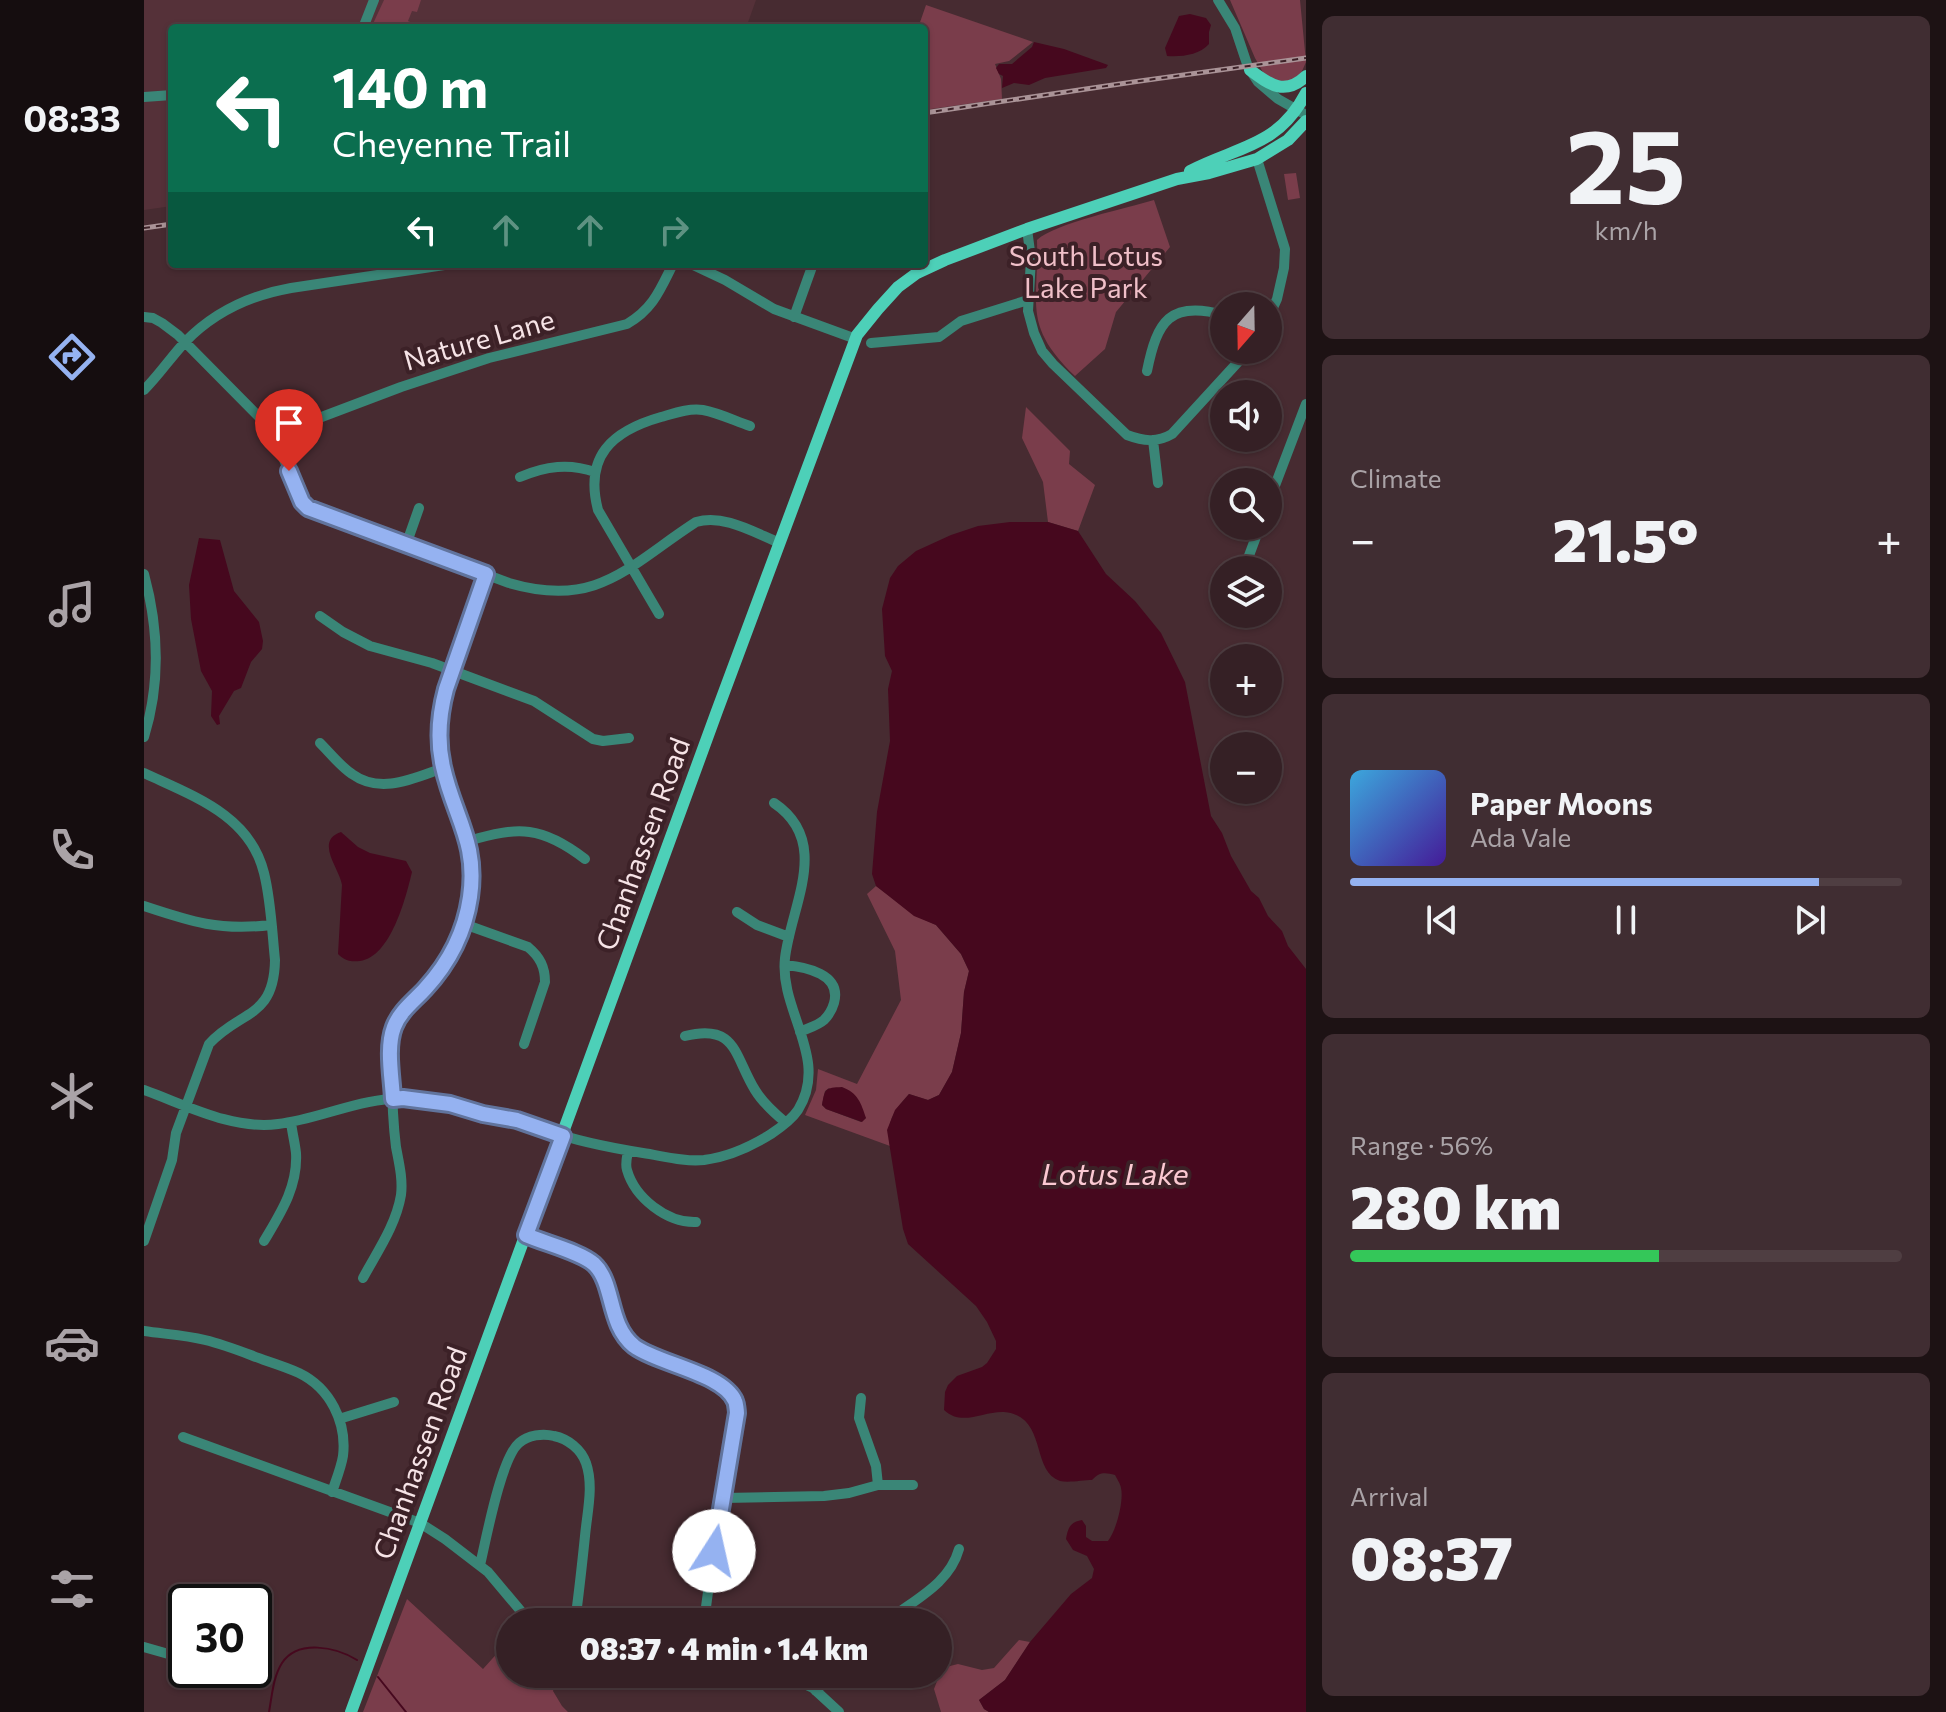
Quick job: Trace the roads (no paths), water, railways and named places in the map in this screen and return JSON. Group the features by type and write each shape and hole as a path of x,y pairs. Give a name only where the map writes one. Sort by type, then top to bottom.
{"main road":[{"path":"1250,70 1281,87 1294,85 1306,76"},
{"name":"Chanhassen Road","path":"1177,179 1258,142 1278,129 1301,112 1306,93"},
{"name":"Chanhassen Road","path":"928,268 1027,229 1177,179 1257,159 1288,140 1306,121"},
{"name":"Chanhassen Road","path":"351,1712 856,339 898,287 928,268"}],"street":[{"path":"365,24 374,0"},
{"path":"1218,0 1235,28 1250,70 1268,91 1301,112"},
{"path":"144,97 168,95"},
{"path":"1257,159 1285,249 1279,292"},
{"path":"1027,229 1031,259 1028,311 1042,351 1127,435 1138,439 1162,439 1179,429 1237,364"},
{"path":"144,390 185,342 209,322 269,292 425,268"},
{"name":"Nature Lane","path":"274,435 489,358 627,324 649,307 671,268"},
{"path":"700,268 774,309 856,339"},
{"path":"794,317 812,268"},
{"path":"871,343 939,337 961,321 1028,300"},
{"path":"1147,371 1152,344 1165,321 1190,310 1210,311"},
{"path":"144,317 162,323 185,342 247,403 274,435 298,494 308,508 528,589 568,591 607,581 631,569 696,522 707,519 730,523 780,543"},
{"path":"1282,468 1306,404"},
{"path":"659,614 598,510 594,497 595,472 601,456 618,434 643,422 692,410 713,413 750,426"},
{"path":"1153,440 1158,483"},
{"path":"520,477 560,466 595,472"},
{"path":"406,545 419,508"},
{"path":"144,574 153,608 157,647 154,700 144,737"},
{"path":"363,1278 390,1227 401,1197 402,1181 394,1132 391,1035 408,1006 438,974 450,955 464,924 471,895 468,841 443,768 439,724 452,670 486,574"},
{"path":"320,616 370,646 418,658 534,701 593,739 629,738"},
{"path":"320,743 356,777 379,785 443,768"},
{"path":"144,773 225,814 238,825 253,846 264,870 275,960 275,974 265,1001 209,1044 176,1133 168,1173 144,1241"},
{"path":"144,1090 238,1123 257,1125 291,1122 367,1102 403,1098 450,1104 517,1120 563,1136 673,1158 701,1160 728,1155 755,1145 797,1112 809,1085 810,1068 784,980 789,937 801,898 805,861 802,838 797,824 774,803"},
{"path":"468,841 508,831 526,831 558,840 585,859"},
{"path":"144,906 205,925 247,928 271,925"},
{"path":"737,912 757,925 789,937"},
{"path":"464,924 528,947 542,962 545,982 524,1044"},
{"path":"785,965 804,967 826,977 836,995 826,1018 800,1032"},
{"path":"685,1036 713,1034 728,1040 735,1047 747,1075 766,1106 785,1122"},
{"path":"264,1241 293,1182 296,1152 291,1122"},
{"path":"628,1151 626,1167 634,1186 655,1209 685,1222 696,1222"},
{"path":"526,1235 578,1255 596,1266 618,1325 624,1337 637,1348 720,1385 736,1402 737,1413 706,1608"},
{"path":"144,1331 202,1339 302,1374 326,1395 339,1419 343,1456 332,1492"},
{"path":"861,1398 859,1418 876,1466 878,1485"},
{"path":"339,1419 394,1402"},
{"path":"480,1565 500,1481 514,1448 520,1441 534,1436 563,1438 578,1449 586,1463 590,1487 577,1608"},
{"path":"183,1437 420,1523 480,1565 518,1608"},
{"path":"724,1498 824,1496 878,1485 913,1485"},
{"path":"904,1608 938,1585 955,1563 959,1549"},
{"path":"144,1647 168,1654"},
{"path":"810,1688 839,1712"},
{"path":"816,1691 819,1688"}],"water":[{"path":"1190,14 1206,18 1211,25 1209,44 1190,54 1167,56 1165,48 1179,16"},
{"path":"1034,42 1108,65 1106,68 1045,78 1029,85 1014,83 1002,88 1003,76 996,68 999,64 1012,64"},
{"name":"Lotus Lake","path":"1048,522 1078,531 1106,574 1135,601 1161,633 1185,682 1211,816 1251,891 1259,898 1268,916 1282,931 1288,946 1306,969 1306,1712 989,1712 979,1700 1005,1680 1030,1642 1071,1594 1092,1578 1094,1569 1087,1556 1073,1550 1066,1539 1070,1526 1082,1520 1086,1526 1086,1537 1092,1541 1108,1541 1119,1516 1122,1494 1115,1475 1105,1473 1092,1480 1068,1482 1051,1475 1033,1433 1018,1416 996,1412 965,1418 944,1410 948,1385 957,1376 987,1363 996,1349 996,1341 976,1306 908,1244 887,1130 895,1110 909,1094 928,1100 939,1095 952,1072 961,1033 969,971 961,954 936,925 914,916 876,886 872,874 877,812 890,741 888,689 892,671 885,656 882,609 890,578 898,566 916,551 978,526"},
{"path":"199,538 220,540 234,591 259,622 263,641 262,649 251,662 241,688 234,691 217,725 211,716 212,691 201,671 191,619 189,585"},
{"path":"341,832 370,853 406,861 412,872 401,910 388,938 371,957 360,961 348,960 338,954 342,885 329,842"},
{"path":"842,1087 858,1099 866,1118 862,1122 822,1105 827,1090"}],"waterway":[{"path":"269,1712 277,1674 289,1655 307,1648 318,1648 357,1660"},
{"path":"378,1677 406,1712"}],"railway":[{"path":"928,112 1306,58"},
{"path":"144,228 168,225"}],"park label":[{"name":"South Lotus Lake Park","path":"1086,272"}]}
